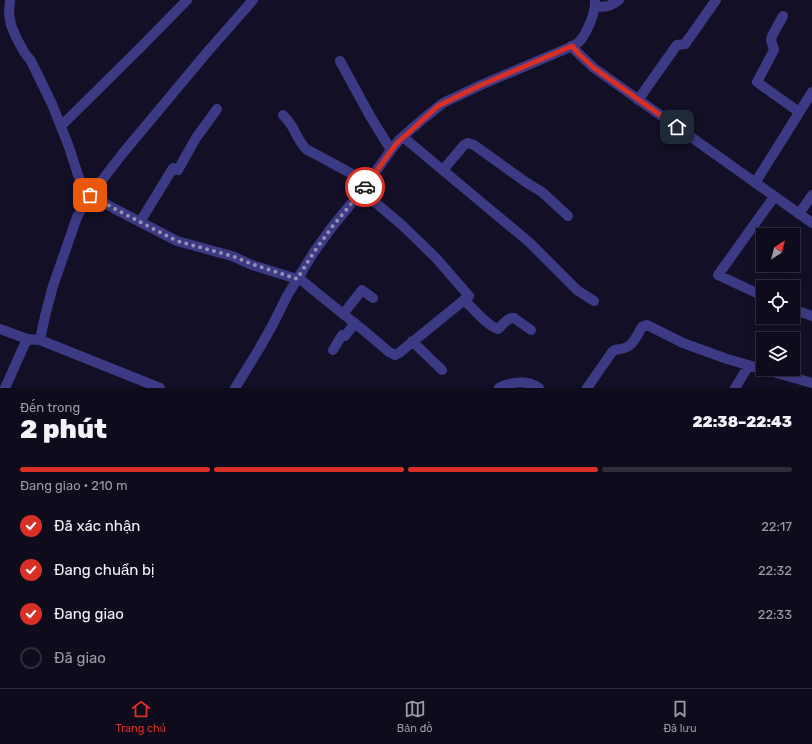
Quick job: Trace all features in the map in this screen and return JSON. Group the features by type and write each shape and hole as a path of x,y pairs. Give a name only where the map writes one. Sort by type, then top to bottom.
{"street":[{"path":"10,0 9,14 11,25 24,52 31,61 48,97 61,126 83,187 90,195 177,241 232,256 252,264 298,278 389,352 393,354 398,353 469,296 436,258 364,188 354,175 306,149 283,115"},
{"path":"61,126 141,48 187,0"},
{"path":"40,340 53,286 77,217 90,195 123,152 253,0"},
{"path":"595,3 602,8 614,4 619,0"},
{"path":"638,100 677,45 685,44 716,0"},
{"path":"235,388 272,326 287,296 314,252 396,144 444,103 481,85 578,43 586,32 595,10 595,3"},
{"path":"782,16 771,40 774,50 757,82 799,112"},
{"path":"572,46 594,68 812,223"},
{"path":"340,61 370,116 391,150"},
{"path":"755,183 812,92"},
{"path":"140,222 174,168 178,170 196,138 217,109"},
{"path":"403,137 529,242 577,290 594,301"},
{"path":"443,170 464,146 468,144 474,145 542,192 568,216"},
{"path":"799,214 812,195"},
{"path":"756,293 718,275 774,196"},
{"path":"343,314 362,290 373,298"},
{"path":"464,300 489,324 498,330 509,318 514,318 531,330"},
{"path":"800,312 812,316"},
{"path":"333,350 342,335 345,336 355,323"},
{"path":"586,388 612,352 614,350 627,348 631,345 640,329 647,325 684,343 727,359 812,383"},
{"path":"0,329 27,339 40,340 160,388"},
{"path":"5,388 27,339"},
{"path":"412,341 442,370"},
{"path":"735,388 749,365"},
{"path":"499,388 509,383 517,382 527,383 539,388"}],"way so far":[{"path":"90,195 184,244 232,256 297,279 332,227 365,187"}],"route":[{"path":"365,187 400,139 438,106 481,85 572,46 594,68 677,127"}]}
